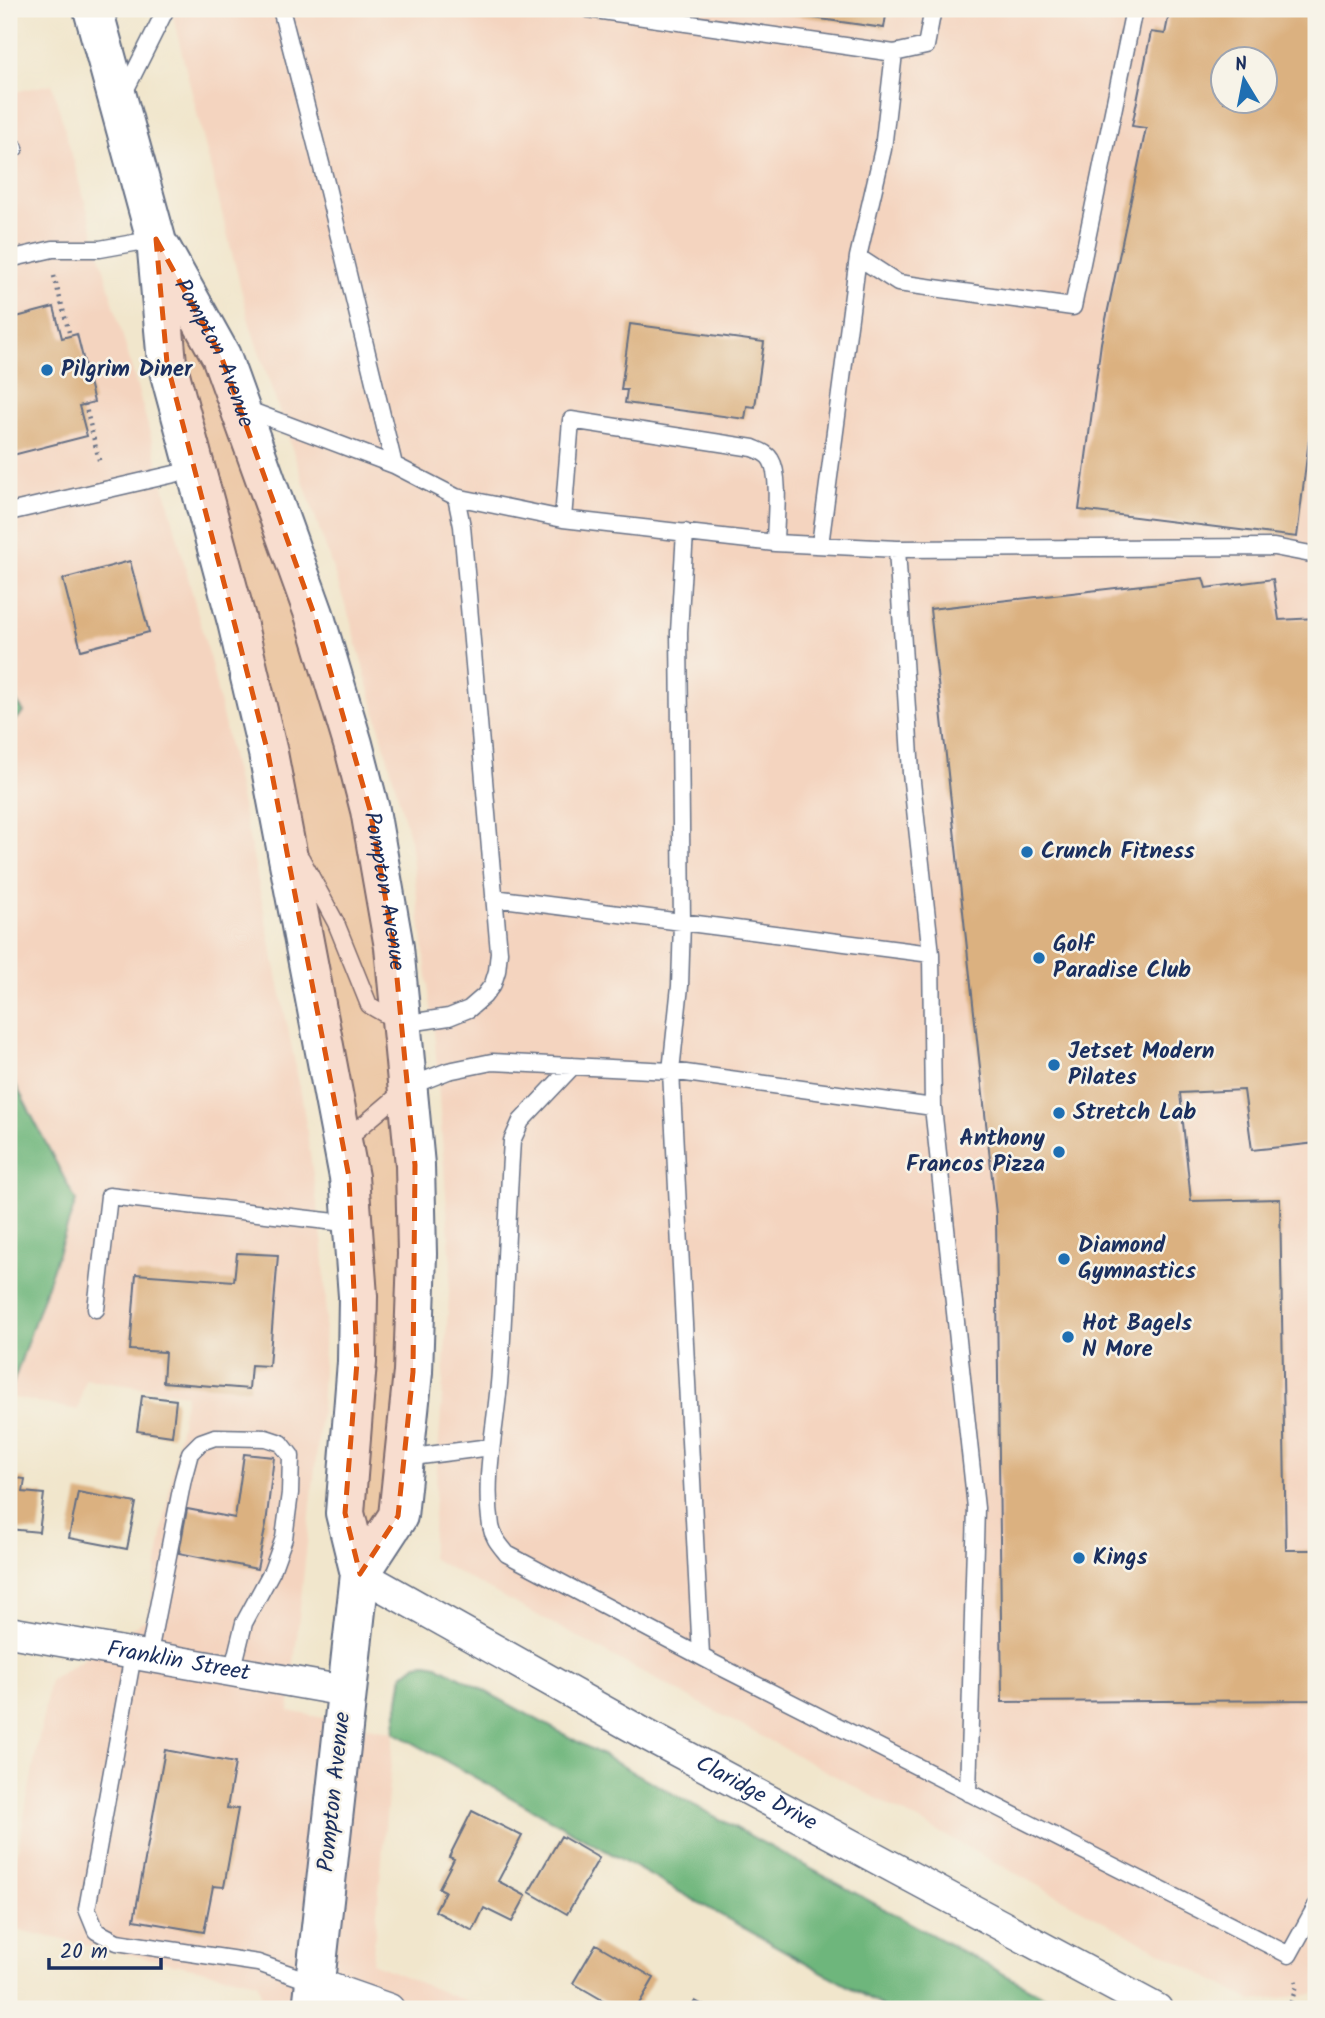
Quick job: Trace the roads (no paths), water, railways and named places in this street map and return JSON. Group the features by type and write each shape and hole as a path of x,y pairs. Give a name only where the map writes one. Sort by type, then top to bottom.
{"main road":[{"name":"Pompton Avenue","path":"93,9 156,239 167,363 242,643 268,753 349,1177 358,1296 357,1362 345,1513 360,1574 313,1996"},
{"name":"Pompton Avenue","path":"156,239 221,355 314,614 353,744 383,879 394,947 415,1165 417,1254 413,1372 398,1516 360,1574"}],"street":[{"name":"Claridge Drive","path":"360,1574 645,1734 1157,2009"},
{"name":"Franklin Street","path":"9,1632 345,1691"},
{"path":"313,1996 389,2009"}],"lane":[{"path":"118,106 166,9"},
{"path":"281,9 394,465"},
{"path":"588,9 894,52 926,46 933,9"},
{"path":"858,257 898,283 1073,307 1134,9"},
{"path":"820,545 858,257 883,149 894,52"},
{"path":"9,259 53,249 100,248 156,239"},
{"path":"241,407 394,465 456,497 563,519 775,543 897,549 1273,547 1316,555"},
{"path":"563,519 571,420 753,448 765,453 772,462 775,474 775,543"},
{"path":"9,512 196,469"},
{"path":"280,820 336,923 369,1005 402,1024 449,1017 469,1009 484,996 493,984 499,952 462,526 456,497"},
{"path":"685,533 679,632 682,922 680,986 671,1071 701,1656"},
{"path":"897,549 911,773 931,954 933,1107 976,1508 968,1793"},
{"path":"494,898 931,954"},
{"path":"342,1142 408,1087 448,1071 492,1062 671,1071 933,1107"},
{"path":"573,1066 521,1121 512,1141 500,1369 490,1447 492,1530 497,1542 507,1554 968,1793 1289,1955 1316,1906"},
{"path":"96,1309 109,1196 353,1224"},
{"path":"232,1672 244,1623 262,1590 284,1538 290,1493 290,1456 281,1443 266,1438 215,1437 201,1442 190,1454 141,1656 87,1909 96,1931 117,1941 258,1963 313,1996"},
{"path":"405,1458 490,1447"}],"place":[{"name":"Pilgrim Diner","path":"47,370"},
{"name":"Crunch Fitness","path":"1027,852"},
{"name":"Golf Paradise Club","path":"1039,958"},
{"name":"Jetset Modern Pilates","path":"1054,1065"},
{"name":"Stretch Lab","path":"1059,1113"},
{"name":"Anthony Francos Pizza","path":"1059,1152"},
{"name":"Diamond Gymnastics","path":"1064,1259"},
{"name":"Hot Bagels N More","path":"1068,1337"},
{"name":"Kings","path":"1079,1558"}]}
